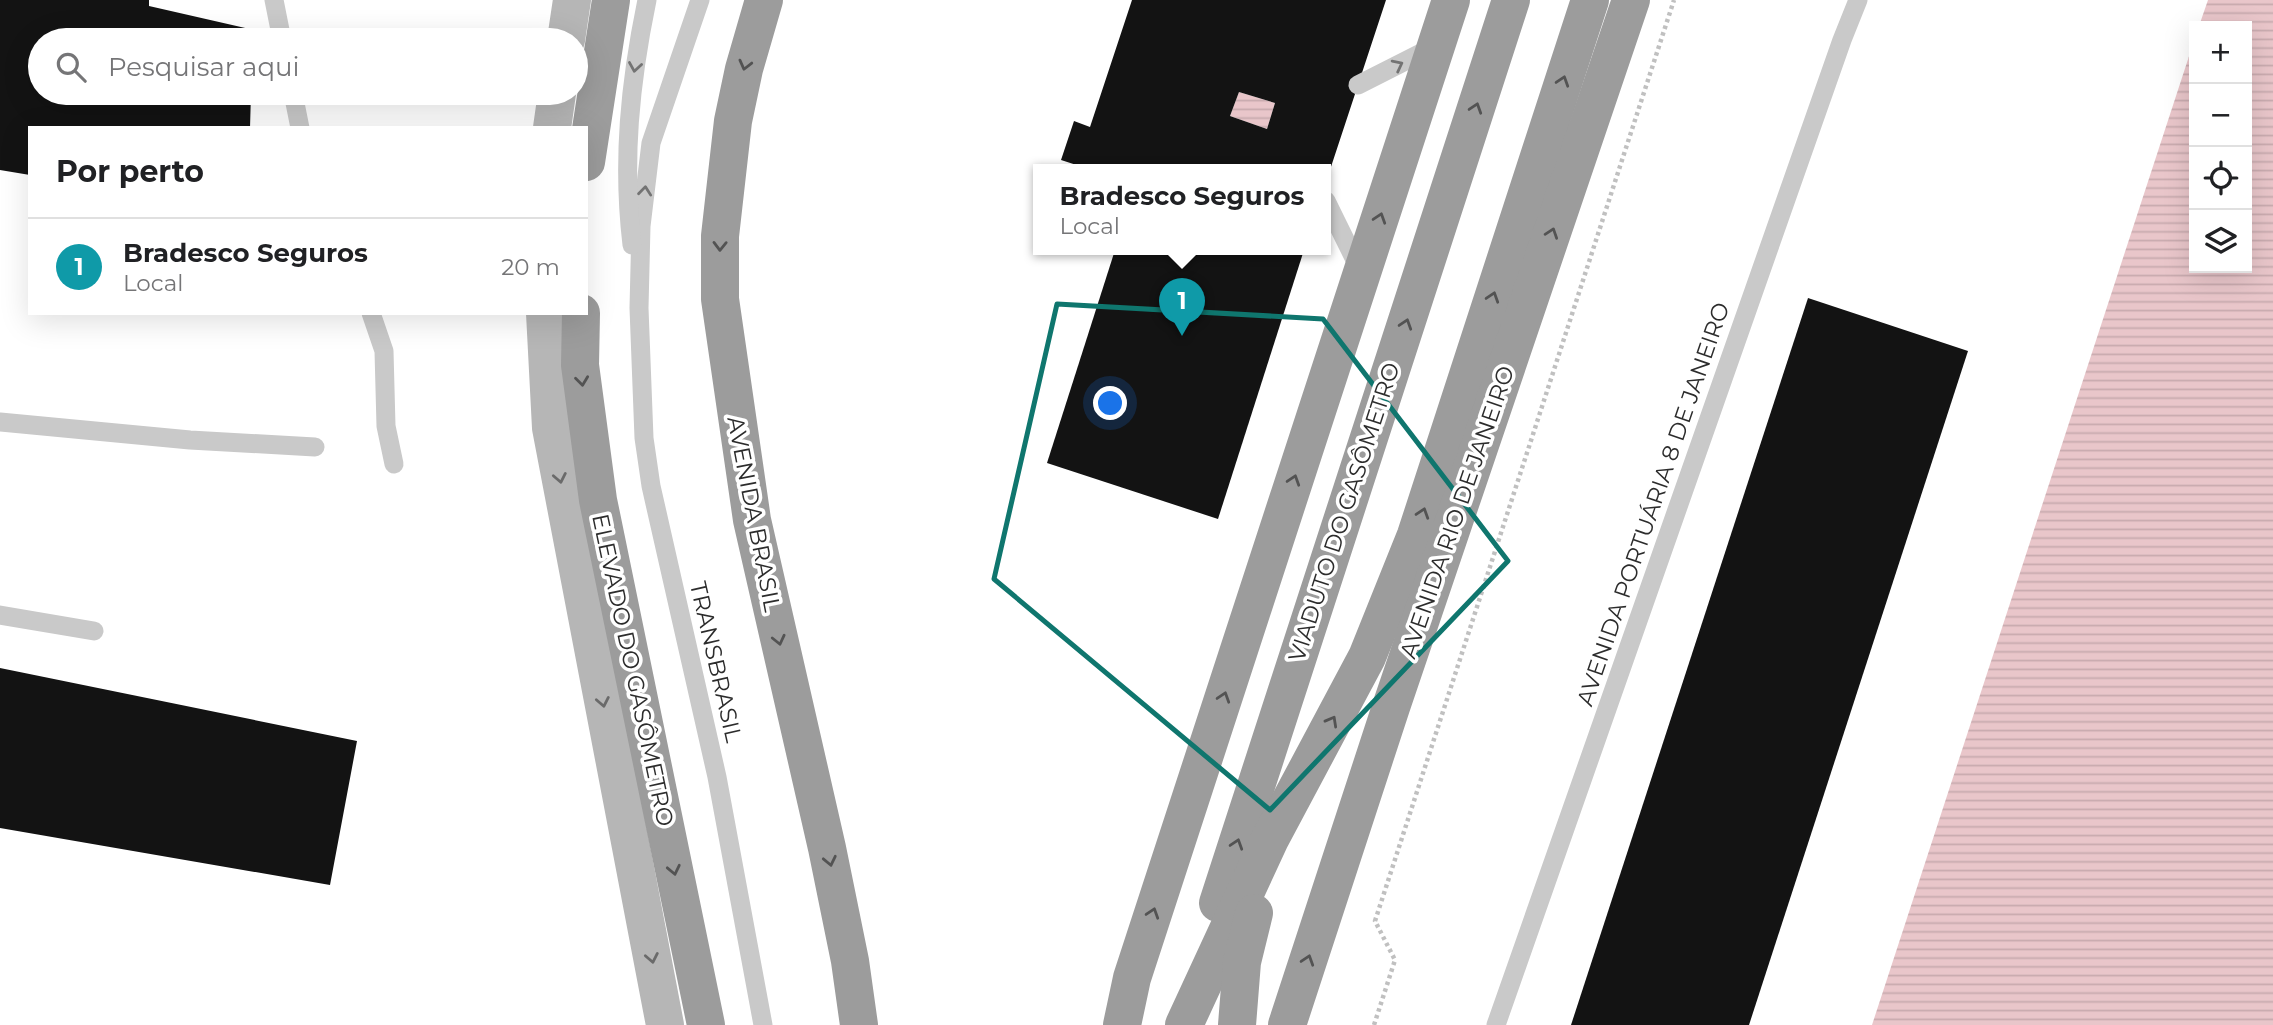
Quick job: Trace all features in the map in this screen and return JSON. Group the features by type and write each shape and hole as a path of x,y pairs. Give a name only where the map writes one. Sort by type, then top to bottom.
{"highway":[{"path":"588,149 611,0"},
{"name":"AVENIDA BRASIL","path":"764,0 744,69 733,121 720,236 720,299 752,520 827,848 862,1017"},
{"path":"1122,1025 1132,978 1451,0"},
{"name":"VIADUTO DO GASÔMETRO","path":"1178,1025 1511,0"},
{"path":"1184,1025 1270,839 1367,657 1397,585 1416,535 1590,0"},
{"name":"AVENIDA RIO DE JANEIRO","path":"1287,1025 1391,707 1631,0"},
{"name":"ELEVADO DO GASÔMETRO","path":"581,315 580,365 598,500 706,1025"},
{"path":"1237,1025 1242,962 1252,918 1268,869 1293,818 1317,784 1391,707"},
{"path":"1108,1025 1132,978"}],"main road":[{"path":"568,28 572,0"},
{"path":"552,126 555,105"},
{"path":"545,315 551,428 665,1025"}],"lane":[{"path":"274,0 280,28"},
{"name":"TRANSBRASIL","path":"639,308 626,197 631,91 647,0"},
{"name":"TRANSBRASIL","path":"700,0 650,144 641,226 639,308 644,438 651,486 717,777 763,1025"},
{"name":"AVENIDA PORTUÁRIA 8 DE JANEIRO","path":"1496,1025 1858,0"},
{"path":"1358,85 1437,45"},
{"path":"295,105 300,126"},
{"path":"1331,213 1362,273"},
{"path":"372,315 384,351 386,426 394,464"},
{"path":"0,422 190,440 315,447"},
{"path":"0,615 94,631"}],"path":[{"path":"1374,1025 1395,960 1375,921 1674,0"}],"highlighted area":[{"path":"1057,304 1323,319 1508,561 1270,810 994,579"}],"shaded area":[{"path":"2208,0 2273,0 2273,1025 1872,1025 2189,56 2189,273 2252,273 2252,21 2201,21"},
{"path":"1239,92 1275,103 1267,129 1230,116"}],"building":[{"path":"0,0 149,0 149,6 245,28 28,28 28,105 251,105 250,126 28,126 28,175 0,170"},
{"path":"1132,0 1386,0 1331,167 1331,164 1073,164 1061,160 1074,121 1090,127","holes":["1239,92 1275,103 1267,129 1230,116"]},
{"path":"1113,255 1302,255 1218,519 1047,463"},
{"path":"1808,298 1968,351 1749,1025 1571,1025"},
{"path":"0,668 357,741 330,885 0,828"}],"place":[{"name":"Bradesco Seguros","path":"1182,336"}]}
